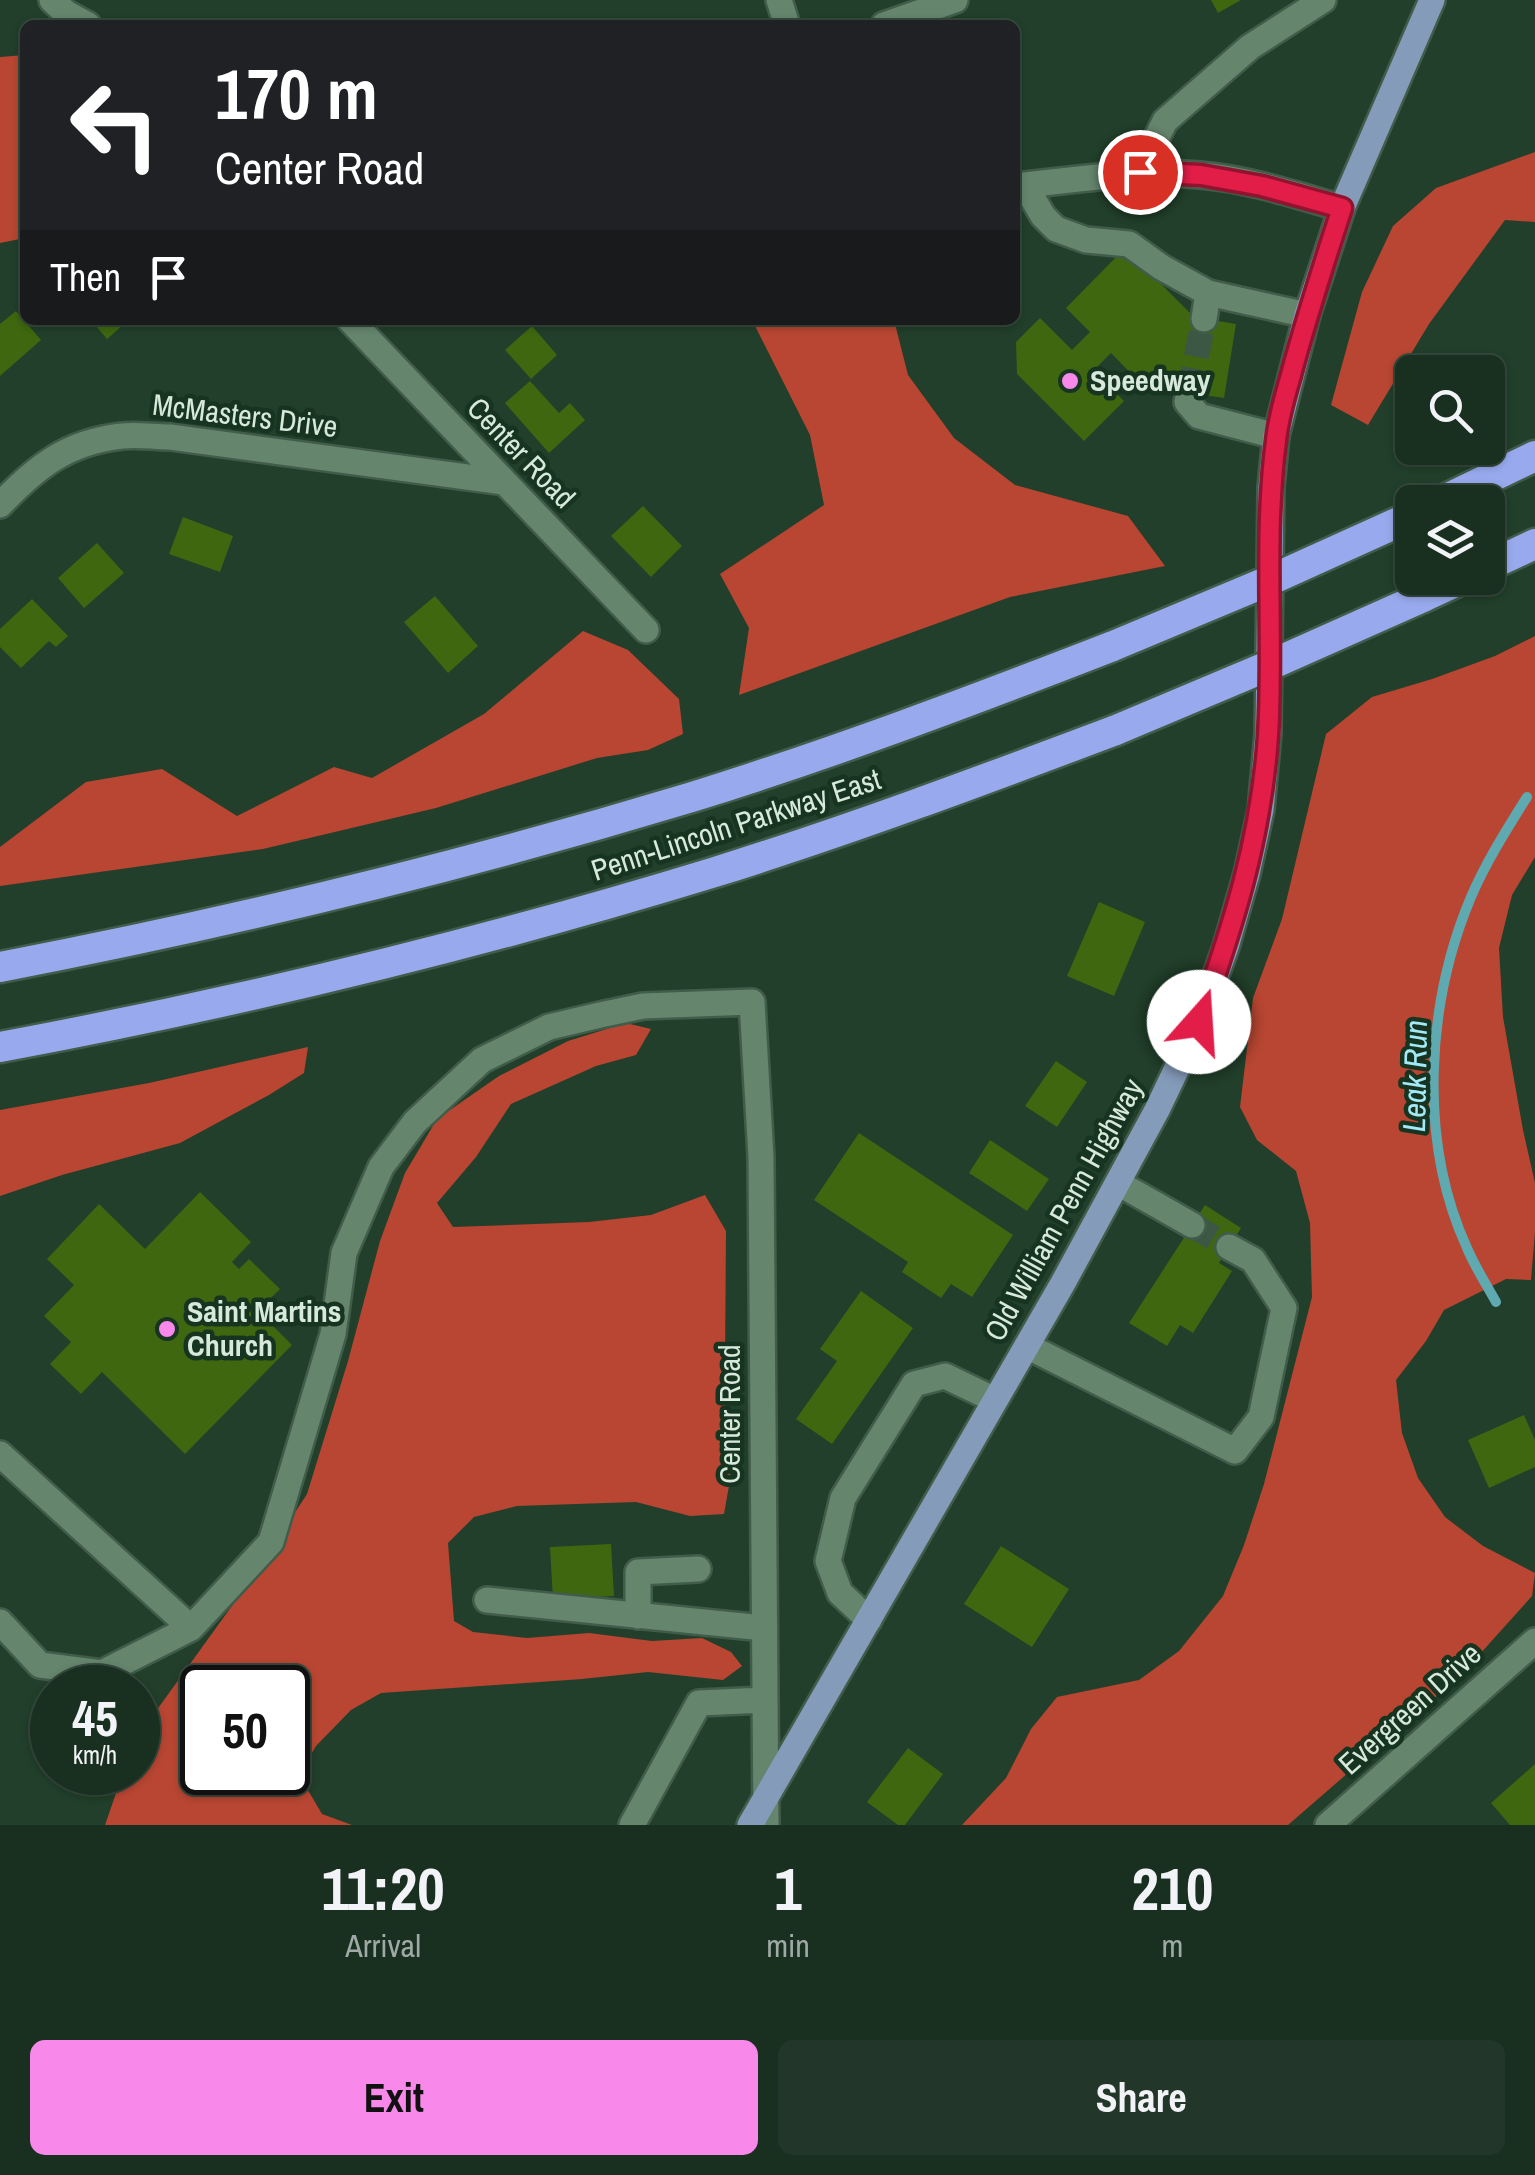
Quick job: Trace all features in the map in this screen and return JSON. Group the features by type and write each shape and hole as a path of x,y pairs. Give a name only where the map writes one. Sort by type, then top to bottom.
{"highway":[{"path":"1475,485 1535,456"},
{"name":"Penn-Lincoln Parkway East","path":"0,967 252,915 546,840 694,796 982,697 1266,582 1395,524"},
{"path":"1505,558 1535,544"},
{"name":"Penn-Lincoln Parkway East","path":"0,1047 270,992 422,955 718,871 1116,730 1427,595"}],"main road":[{"name":"Old William Penn Highway","path":"750,1825 766,1813 869,1620 1118,1183 1199,1022 1248,874 1258,826 1268,733 1271,487 1276,436 1307,315 1342,208 1432,0"}],"street":[{"path":"52,0 79,20"},
{"path":"892,15 955,0"},
{"path":"1140,172 1165,121 1250,47 1324,0"},
{"path":"1020,185 1140,172 1201,175 1262,186 1342,208"},
{"path":"1020,185 1056,229 1086,240 1129,244 1206,306 1307,315"},
{"name":"Center Road","path":"355,325 646,630"},
{"path":"1188,393 1187,402 1199,416 1276,436"},
{"name":"McMasters Drive","path":"0,505 31,472 72,448 122,436 170,437 504,482"},
{"name":"Center Road","path":"191,1628 271,1542 332,1334 344,1252 381,1167 415,1122 482,1060 548,1027 643,1006 752,1002 762,1157 766,1813"},
{"path":"1118,1183 1192,1225"},
{"path":"1027,1346 1234,1451 1262,1416 1284,1308 1253,1260 1229,1247"},
{"path":"869,1620 840,1593 828,1561 843,1498 914,1384 945,1376 995,1400"},
{"path":"0,1454 191,1628 102,1673 40,1665 0,1622"},
{"path":"638,1616 638,1572 698,1568"},
{"path":"487,1600 764,1628"},
{"name":"Evergreen Drive","path":"1328,1825 1535,1641"},
{"path":"632,1825 700,1703 764,1700"}],"shaded area":[{"path":"20,55 20,239 0,243 0,57"},
{"path":"1535,152 1535,222 1505,220 1410,355 1395,355 1395,380 1368,425 1331,405 1362,292 1393,226 1436,188"},
{"path":"755,325 895,325 908,375 954,438 1015,485 1128,516 1165,566 1010,597 739,695 749,628 720,574 824,505 810,435"},
{"path":"583,631 628,650 679,699 683,734 648,750 597,758 436,808 263,849 0,886 0,847 86,782 162,769 237,816 334,767 372,778 484,714"},
{"path":"1535,636 1535,857 1512,895 1499,948 1503,1017 1535,1183 1531,1280 1506,1279 1444,1310 1396,1380 1402,1433 1418,1478 1445,1517 1483,1546 1535,1573 1532,1596 1462,1674 1288,1825 962,1825 1006,1778 1031,1729 1057,1697 1139,1680 1179,1651 1223,1596 1244,1545 1264,1484 1312,1297 1310,1223 1296,1171 1257,1140 1240,1107 1253,998 1282,919 1326,734 1372,697 1495,656"},
{"path":"626,1023 651,1029 636,1055 596,1066 511,1104 476,1157 437,1203 453,1227 589,1222 651,1215 705,1195 726,1231 725,1367 730,1480 724,1514 690,1516 636,1502 517,1506 474,1517 448,1543 454,1621 473,1632 527,1638 589,1633 652,1641 702,1638 731,1652 742,1666 723,1680 648,1672 381,1693 351,1710 310,1756 310,1665 189,1665 307,1494 380,1241 405,1173 437,1119 499,1076 568,1041"},
{"path":"308,1047 304,1073 180,1143 0,1196 0,1110 149,1083"},
{"path":"180,1678 180,1795 310,1794 322,1814 352,1825 105,1825 115,1795 160,1795 160,1706"}],"building":[{"path":"1211,0 1241,0 1218,13"},
{"path":"1125,248 1194,317 1236,324 1224,398 1143,386 1111,353 1093,371 1124,401 1084,441 1017,374 1016,342 1040,318 1072,350 1090,332 1066,308"},
{"path":"16,311 20,325 28,325 41,340 0,376 0,324"},
{"path":"95,325 123,325 107,339"},
{"path":"532,326 557,355 531,379 505,350"},
{"path":"530,381 559,413 570,403 585,420 549,453 505,403"},
{"path":"643,506 682,546 651,577 611,536"},
{"path":"183,517 233,536 220,572 169,554"},
{"path":"97,543 124,573 84,608 58,578"},
{"path":"435,596 478,646 448,673 404,622"},
{"path":"32,599 68,636 56,647 49,641 21,668 0,647 0,629"},
{"path":"1099,902 1145,922 1114,996 1067,976"},
{"path":"1056,1061 1087,1082 1057,1127 1025,1106"},
{"path":"859,1133 1013,1235 972,1297 951,1284 941,1298 902,1272 908,1262 814,1200"},
{"path":"990,1140 1049,1179 1027,1211 969,1173"},
{"name":"Saint Martins Church","path":"200,1192 251,1242 232,1262 239,1269 249,1259 280,1289 258,1311 292,1345 185,1454 102,1372 81,1394 50,1364 71,1342 44,1316 74,1285 47,1259 99,1204 145,1249"},
{"path":"1205,1205 1241,1228 1219,1263 1232,1271 1193,1333 1180,1325 1167,1346 1129,1323"},
{"path":"861,1291 913,1328 832,1444 796,1419 837,1361 820,1349"},
{"path":"1524,1415 1535,1440 1535,1467 1489,1488 1468,1440"},
{"path":"611,1544 614,1596 553,1599 550,1547"},
{"path":"1001,1546 1069,1589 1032,1647 964,1604"},
{"path":"908,1748 943,1774 905,1825 898,1825 867,1802"},
{"path":"1535,1764 1535,1825 1510,1825 1491,1803"}],"waterway":[{"name":"Leak Run","path":"1496,1302 1470,1255 1451,1207 1435,1118 1434,1072 1444,982 1456,938 1483,871 1527,797"}],"tunnel":[{"path":"1189,393 1204,319"},
{"path":"1192,1225 1229,1247"}],"place":[{"name":"Speedway","path":"1070,381"},
{"name":"Saint Martins Church","path":"167,1329"}],"route":[{"path":"1140,172 1201,175 1262,186 1342,208 1307,315 1276,436 1271,487 1268,733 1261,810 1248,874 1199,1022"}]}
